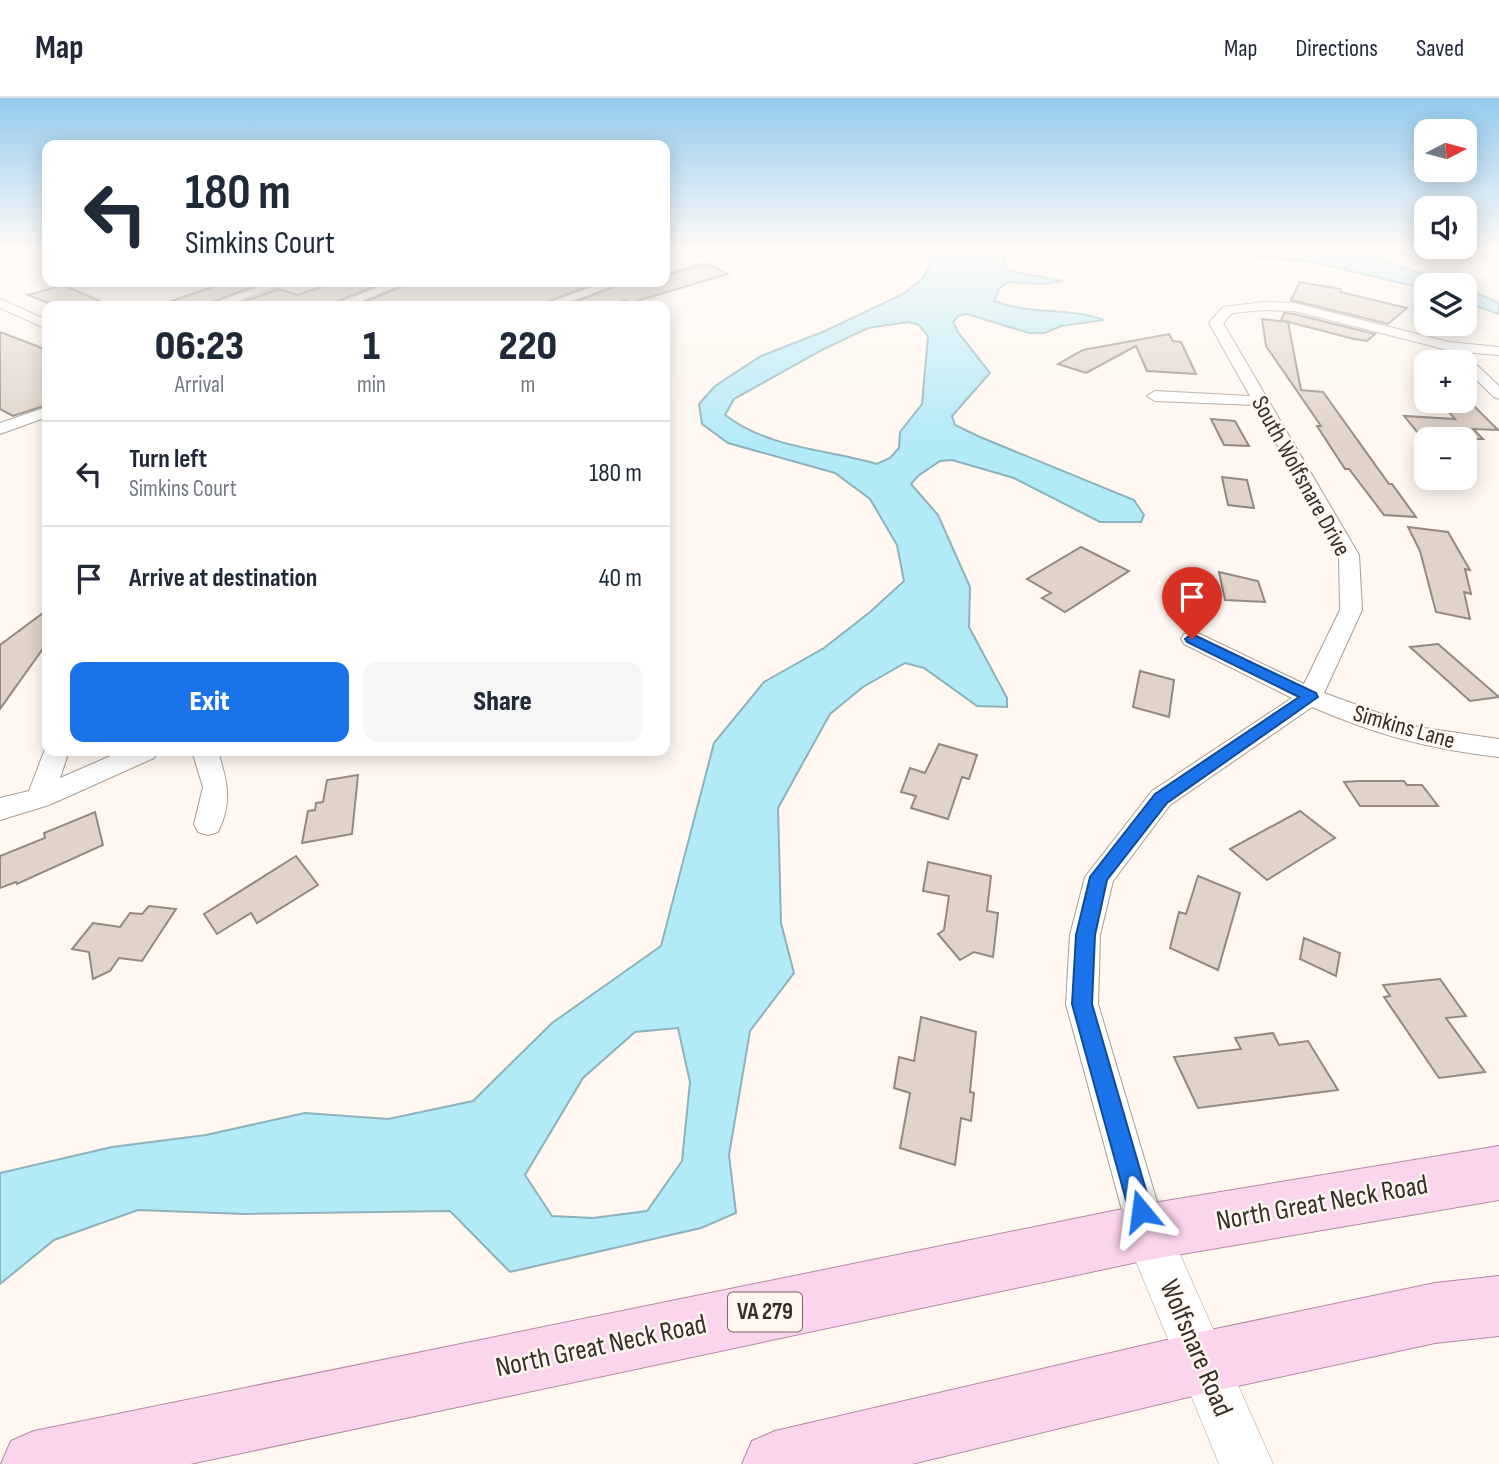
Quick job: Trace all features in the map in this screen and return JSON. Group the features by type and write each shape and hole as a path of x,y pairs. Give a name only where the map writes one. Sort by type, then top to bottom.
{"main road":[{"name":"North Great Neck Road","path":"34,1464 1147,1232 1499,1173"},
{"path":"775,1464 1201,1363 1435,1313 1499,1306"}],"street":[{"name":"South Wolfsnare Drive","path":"1225,314 1216,323 1349,555 1351,610 1310,697"},
{"name":"South Wolfsnare Drive","path":"1327,314 1449,346 1499,351"},
{"path":"0,322 23,315 42,323"},
{"path":"1449,346 1499,394"},
{"path":"1155,396 1260,401"},
{"path":"0,429 42,414"},
{"name":"Simkins Lane","path":"1192,639 1310,697 1390,727 1449,743 1499,748"},
{"path":"1147,1232 1082,1004 1085,935 1098,877 1161,798 1310,697"},
{"path":"40,798 53,756"},
{"path":"0,809 40,798 134,756"},
{"path":"207,756 216,787 208,824"},
{"name":"Wolfsnare Road","path":"1147,1232 1246,1464"}],"water":[{"path":"861,314 1075,314 1104,320 1061,326 1045,333 1029,333 967,314 958,316 953,322 958,332 990,373 952,416 955,425 980,437 1134,500 1144,515 1141,522 1100,522 1014,478 952,460 940,461 911,484 938,515 970,587 969,627 1007,698 1007,707 977,706 924,668 905,663 863,687 830,714 778,808 781,923 794,973 750,1031 729,1155 736,1213 701,1228 510,1272 450,1211 244,1214 138,1210 54,1240 0,1284 0,1173 112,1147 206,1135 305,1113 388,1119 473,1101 552,1023 661,946 714,743 764,682 824,648 904,581 897,545 870,499 835,473 728,443 702,424 699,404 715,386 761,356","holes":["908,322 919,325 928,336 922,404 900,432 899,448 890,458 877,464 799,447 761,435 725,415 734,399 868,328","678,1028 690,1082 682,1161 647,1211 593,1218 552,1216 525,1175 583,1078 635,1032"]}],"building":[{"path":"1284,314 1294,314 1375,334 1367,341 1281,320"},
{"path":"1347,314 1400,314 1388,324"},
{"path":"1262,319 1288,322 1301,390 1323,392 1416,517 1384,515 1349,469 1345,469 1317,426 1321,426 1266,346"},
{"path":"0,332 42,348 42,407 13,416 0,409"},
{"path":"1169,334 1173,341 1181,342 1196,374 1147,371 1136,346 1086,373 1058,364 1083,350"},
{"path":"1477,409 1498,430 1477,429 1477,427 1414,428 1404,416 1455,419 1450,413 1477,413"},
{"path":"1211,419 1235,421 1249,446 1224,445"},
{"path":"1222,477 1247,480 1254,508 1228,505"},
{"path":"1408,527 1448,532 1470,570 1465,569 1471,594 1464,592 1470,619 1436,612 1420,551"},
{"path":"1081,547 1129,571 1065,612 1042,598 1051,593 1027,579"},
{"path":"1219,572 1258,581 1265,602 1225,600"},
{"path":"42,614 42,650 0,709 0,645"},
{"path":"1438,644 1499,697 1470,701 1410,647"},
{"path":"1140,671 1174,680 1169,717 1133,707"},
{"path":"939,744 977,755 969,779 962,777 948,819 911,808 916,796 901,792 910,768 925,773"},
{"path":"358,775 352,834 302,843 308,811 315,810 316,803 323,802 327,780"},
{"path":"1404,781 1407,785 1422,785 1438,806 1360,806 1344,782"},
{"path":"1300,811 1335,838 1267,880 1230,849"},
{"path":"95,812 103,845 17,884 16,882 0,888 0,856 45,838 44,833"},
{"path":"296,856 318,885 257,923 251,913 217,934 204,914"},
{"path":"928,862 991,876 987,911 998,913 993,957 974,952 960,960 938,934 944,930 949,896 923,891"},
{"path":"1198,876 1240,893 1218,970 1170,948 1179,912 1186,914"},
{"path":"149,906 176,909 142,961 119,958 110,971 93,979 89,952 72,949 93,923 120,927 130,913 142,914"},
{"path":"1304,938 1340,953 1336,976 1300,959"},
{"path":"1440,979 1466,1016 1446,1018 1485,1072 1439,1078 1384,997 1390,996 1383,985"},
{"path":"921,1017 976,1032 970,1092 974,1093 971,1121 961,1118 955,1165 900,1148 910,1093 894,1088 899,1057 914,1061"},
{"path":"1273,1033 1279,1045 1308,1041 1338,1090 1198,1108 1174,1057 1241,1049 1235,1038"}],"route":[{"path":"1141,1211 1082,1004 1085,935 1098,877 1161,798 1310,697 1192,639"}]}
